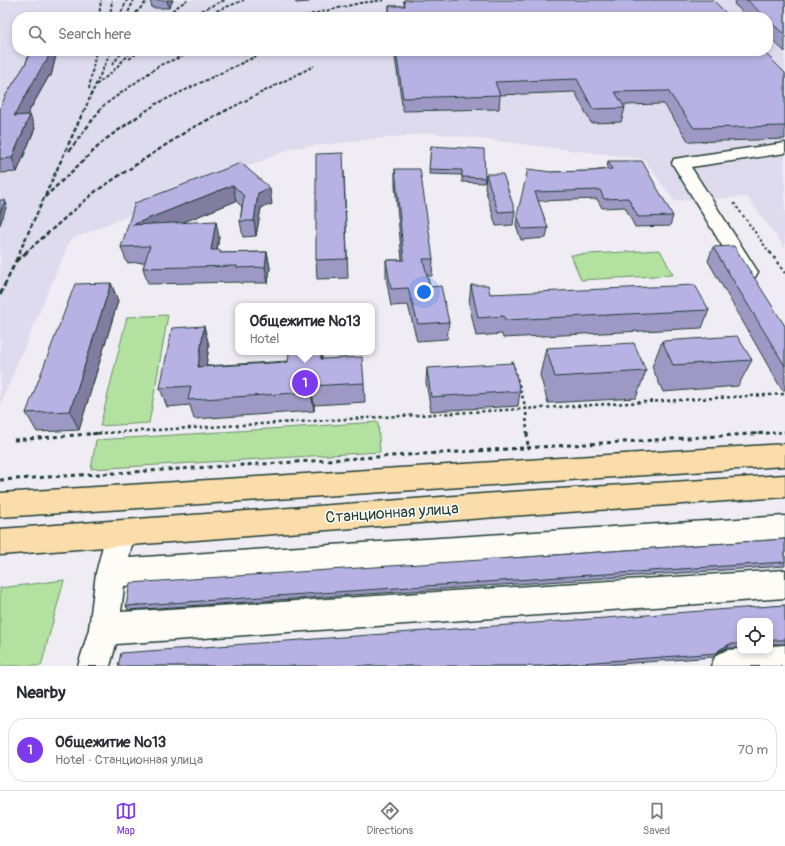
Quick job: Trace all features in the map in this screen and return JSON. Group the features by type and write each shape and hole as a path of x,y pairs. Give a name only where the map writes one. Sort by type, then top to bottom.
{"main road":[{"path":"0,505 785,455"},
{"name":"Станционная улица","path":"0,542 510,504 785,486"}],"lane":[{"path":"756,285 680,163 785,148"},
{"path":"111,573 785,529"},
{"path":"94,666 104,629 111,573 120,534"},
{"path":"104,629 785,584"},
{"path":"727,666 785,661"}],"path":[{"path":"734,203 785,273"},
{"path":"512,361 526,409 528,448"},
{"path":"14,440 88,434 785,394"},
{"path":"0,480 785,432"}],"shaded area":[{"path":"0,0 785,0 785,248 747,197 674,201 644,159 432,133 293,148 70,240 0,405"}],"green space":[{"path":"660,250 673,275 581,280 571,255"},
{"path":"168,315 149,423 100,426 127,317"},
{"path":"378,422 380,452 91,469 96,440"},
{"path":"64,580 41,666 0,666 0,588"}],"building":[{"path":"404,0 713,0 725,12 390,12 389,6 405,6"},
{"path":"747,0 785,0 785,35 773,24 773,12 760,12"},
{"path":"28,56 48,56 46,63 44,63 14,116 30,115 12,158 0,159 0,108 6,95 26,63"},
{"path":"397,56 768,56 785,73 785,126 694,128 668,91 615,92 625,108 593,109 577,79 495,82 500,95 403,98"},
{"path":"431,146 484,149 485,178 462,177 462,170 429,169"},
{"path":"343,153 347,259 316,260 316,154"},
{"path":"608,161 642,161 673,216 638,217 628,198 604,199 600,190 535,192 548,228 522,229 517,215 528,169 551,172 612,169"},
{"path":"241,163 270,188 258,193 254,221 240,221 244,196 233,185 132,225 216,221 211,250 221,250 220,253 267,252 265,267 237,268 237,266 143,268 150,246 121,247 135,203"},
{"path":"395,169 420,169 433,259 423,259 430,287 441,286 449,322 418,324 408,288 391,289 386,260 404,260"},
{"path":"486,174 503,174 515,211 498,212"},
{"path":"0,200 5,200 0,213"},
{"path":"734,246 785,326 785,366 713,247"},
{"path":"111,283 70,411 26,413 75,284"},
{"path":"471,285 488,285 490,294 695,285 709,310 505,320 504,316 478,318"},
{"path":"204,326 198,367 288,362 289,355 321,355 321,359 362,357 364,383 311,386 311,392 188,400 191,386 160,388 172,328"},
{"path":"737,336 752,360 673,365 662,341"},
{"path":"634,343 646,371 555,377 546,348"},
{"path":"513,363 520,391 431,397 427,368"},
{"path":"785,539 785,562 126,606 130,583"},
{"path":"785,605 785,640 774,640 773,642 773,618 737,618 737,644 730,644 719,650 717,653 541,666 118,666 121,653"}],"railway":[{"path":"100,12 101,0"},
{"path":"111,12 112,0"},
{"path":"121,12 127,0"},
{"path":"128,12 134,0"},
{"path":"137,12 148,0"},
{"path":"170,12 187,0"},
{"path":"197,12 225,0"},
{"path":"214,12 244,0"},
{"path":"321,12 360,3 385,0"},
{"path":"89,89 95,56"},
{"path":"84,111 109,56"},
{"path":"112,65 119,56"},
{"path":"96,85 110,74 127,56"},
{"path":"129,59 133,56"},
{"path":"99,111 103,106 160,65 183,56"},
{"path":"146,111 156,104 257,56"},
{"path":"225,111 314,66"},
{"path":"19,253 84,110"},
{"path":"69,151 100,110"},
{"path":"45,197 106,139 147,110"},
{"path":"25,253 96,191 190,129 227,110"},
{"path":"0,295 20,252"},
{"path":"16,261 27,252"}],"place":[{"name":"Общежитие №13","path":"305,383"}]}
